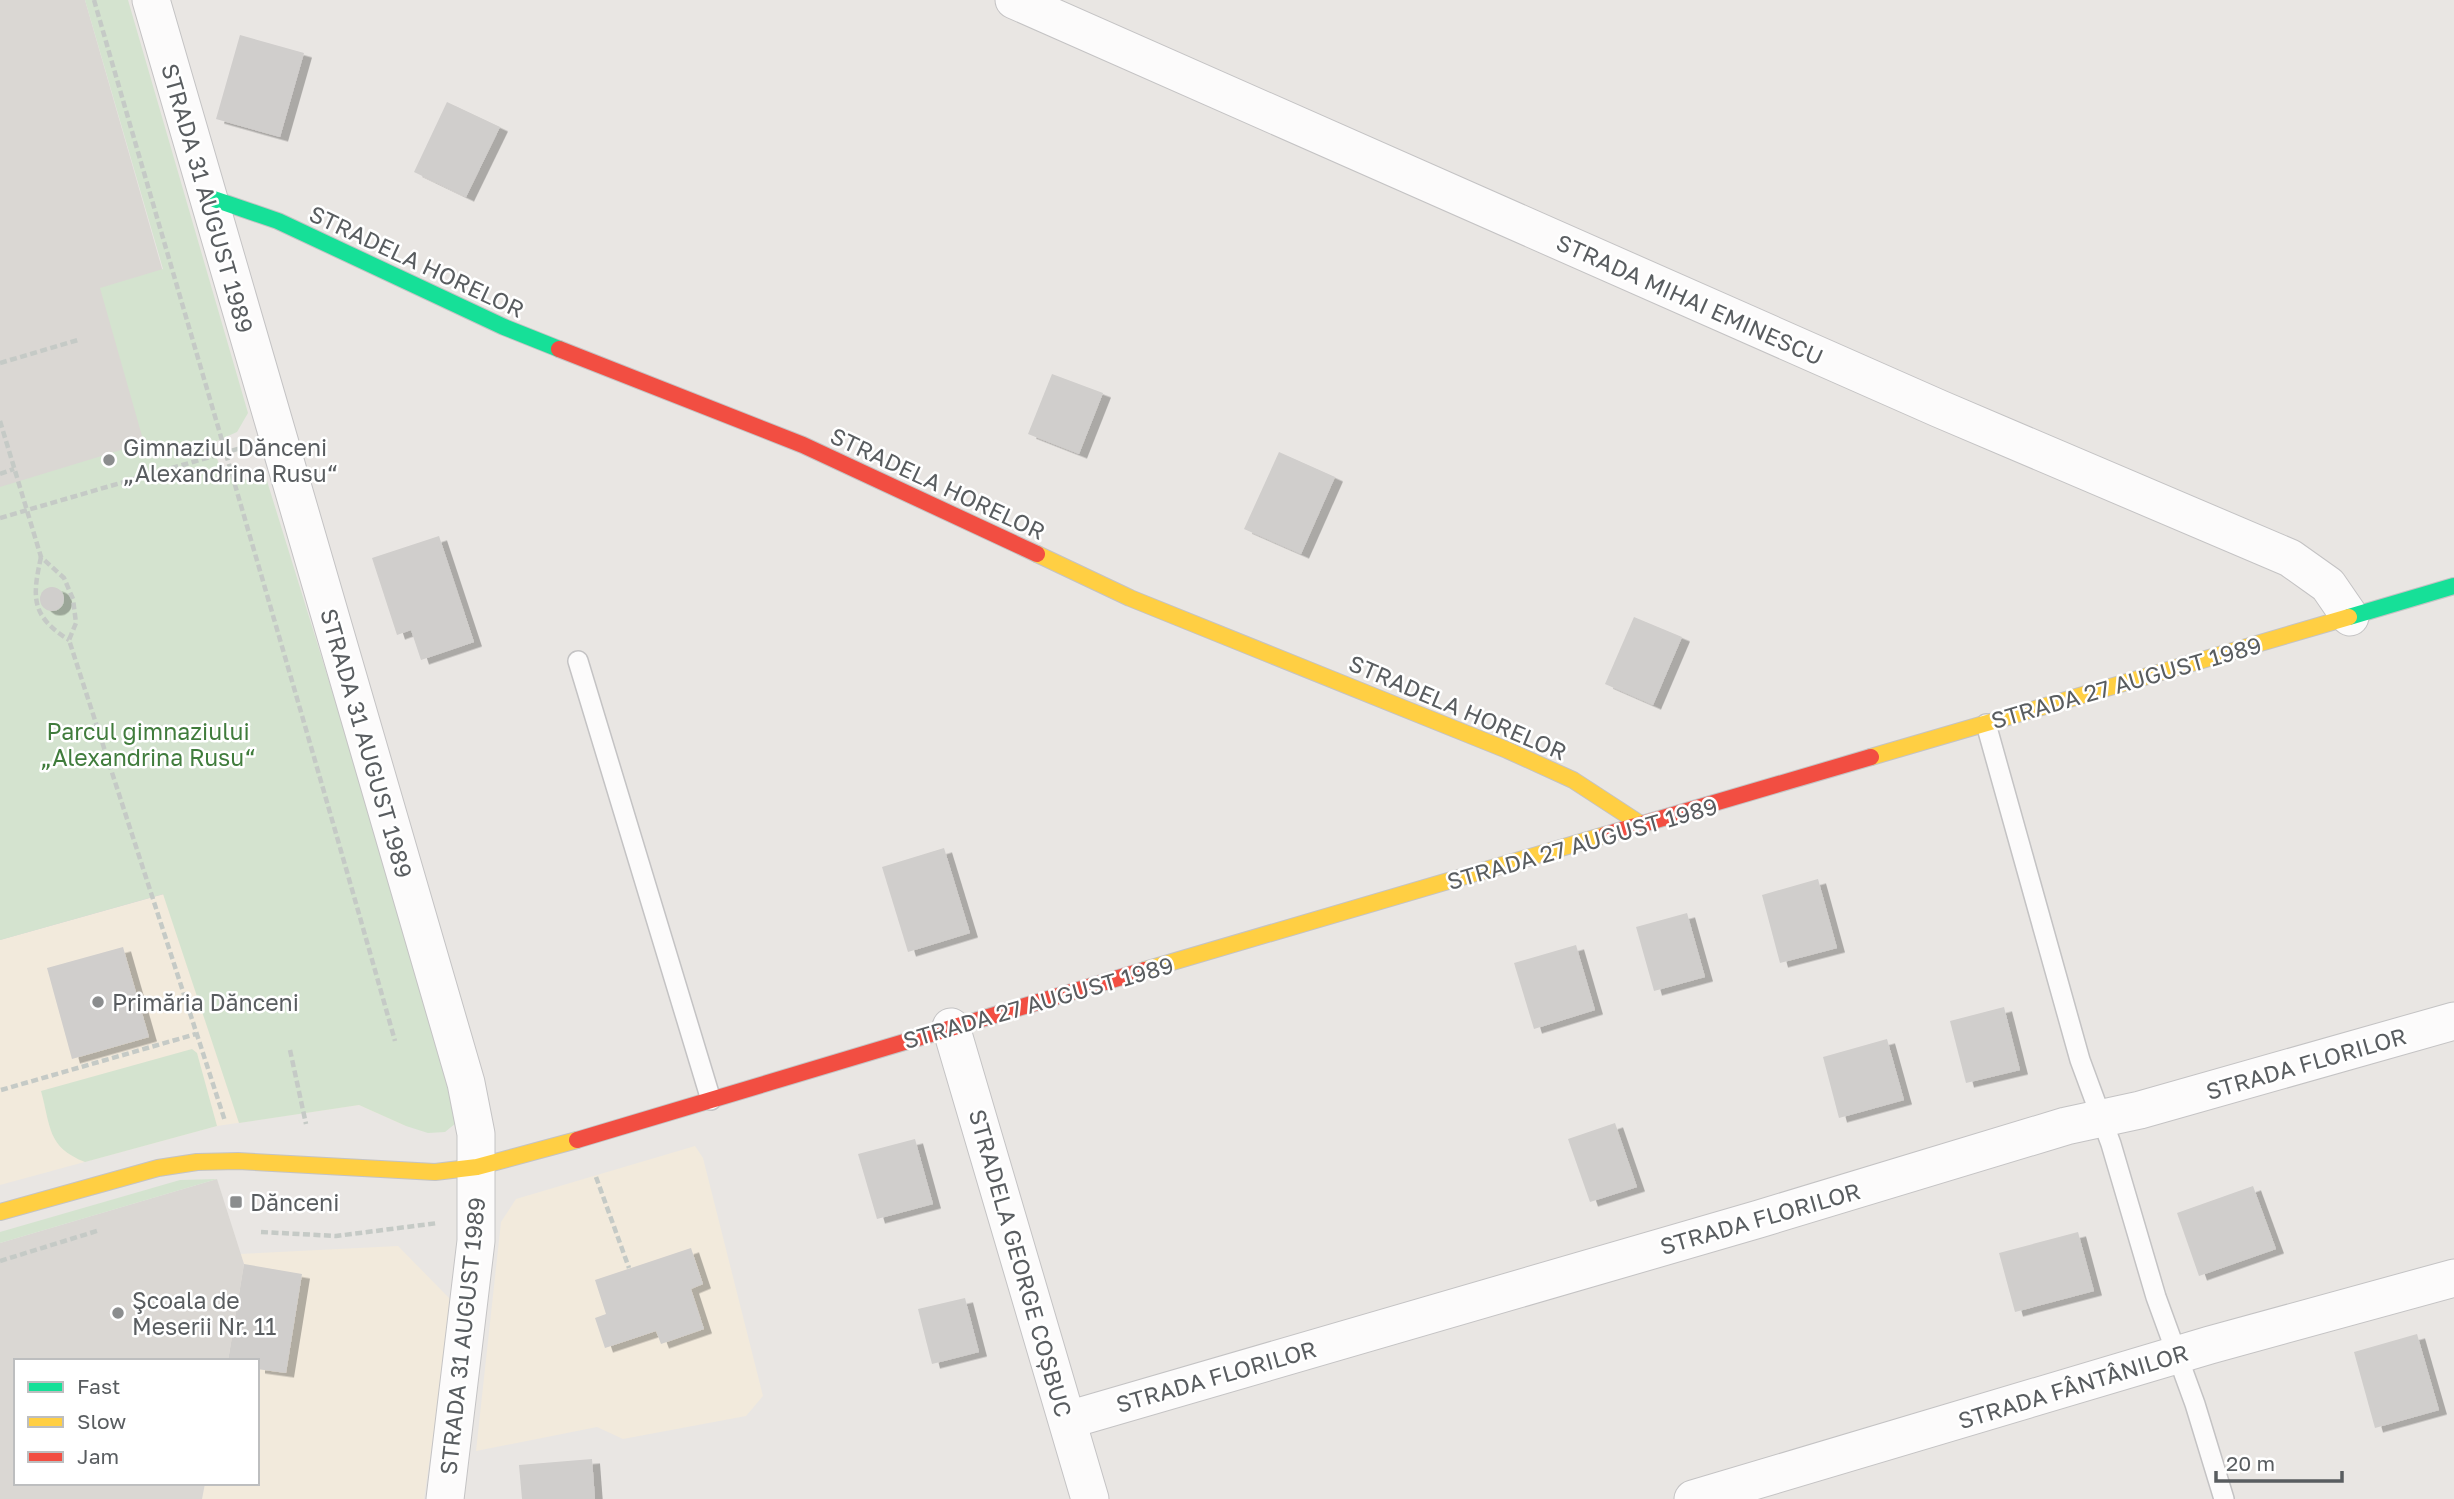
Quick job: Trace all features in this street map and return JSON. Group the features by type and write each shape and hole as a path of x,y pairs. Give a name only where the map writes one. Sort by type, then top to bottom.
{"street":[{"name":"STRADA 31 AUGUST 1989","path":"150,0 466,1083 476,1134 476,1241 445,1499"},
{"name":"STRADA MIHAI EMINESCU","path":"1014,0 1940,409 2290,558 2328,585 2350,617"},
{"name":"STRADELA HORELOR","path":"208,197 278,221 517,332 803,445 1130,598 1507,750 1573,780 1642,825"},
{"name":"STRADA 27 AUGUST 1989","path":"0,1212 158,1168 197,1163 238,1161 435,1172 477,1167 544,1150 951,1027 2454,586"},
{"name":"STRADA FLORILOR","path":"1068,1420 1759,1219 2066,1126 2140,1110 2454,1021"},
{"name":"STRADELA GEORGE COȘBUC","path":"951,1027 1090,1499"},
{"name":"STRADA FÂNTÂNILOR","path":"1693,1499 2178,1354 2454,1278"}],"lane":[{"path":"578,661 711,1100"},
{"path":"1986,724 2080,1060 2102,1118 2156,1297 2178,1354 2224,1499"}],"path":[{"path":"94,0 395,1041"},
{"path":"0,363 78,340"},
{"path":"0,421 41,557 35,594 40,614 50,628 69,640 225,1122"},
{"path":"0,518 278,438"},
{"path":"0,474 14,469"},
{"path":"41,557 64,578 72,599 76,623 69,640"},
{"path":"1,1090 196,1034"},
{"path":"290,1050 315,1166"},
{"path":"593,1170 629,1268"},
{"path":"261,1232 336,1236 438,1223"}],"shaded area":[{"name":"Parcul gimnaziului „Alexandrina Rusu“","path":"0,0 85,0 212,443 335,846 0,940"},
{"path":"335,846 406,1126 359,1105 217,1126 0,1185 0,940"},
{"path":"695,1146 703,1158 763,1396 746,1416 623,1439 597,1427 476,1451 501,1222 516,1199"},
{"name":"Şcoala de Meserii Nr. 11","path":"217,1179 244,1264 228,1359 14,1359 14,1485 205,1485 202,1499 0,1499 0,1243"},
{"path":"398,1246 453,1302 424,1499 202,1499 205,1485 259,1485 259,1359 228,1359 244,1264 240,1254"}],"green space":[{"path":"85,0 128,0 248,413 237,432 212,443 223,477 267,481 359,778 447,1086 456,1123 445,1132 428,1133 359,1105 239,1123 163,894 0,940 0,487 144,443 100,288 163,269"},
{"path":"192,1049 197,1053 217,1126 85,1162 64,1150 57,1142 49,1125 41,1091"},
{"path":"217,1179 0,1243 0,1232 180,1180"}],"building":[{"path":"240,35 304,53 280,137 216,119"},
{"path":"447,102 500,127 466,197 414,172"},
{"path":"1052,374 1103,393 1079,454 1028,434"},
{"path":"1279,452 1335,477 1301,554 1244,529"},
{"path":"439,536 474,642 421,660 411,630 397,635 372,558"},
{"path":"52,587 61,590 64,599 61,608 52,611 43,608 40,599 43,590"},
{"path":"1634,617 1682,637 1653,705 1605,684"},
{"path":"944,848 970,933 908,952 882,867"},
{"path":"1818,879 1837,948 1780,963 1762,895"},
{"path":"1687,913 1705,977 1654,991 1636,927"},
{"path":"1576,945 1595,1010 1534,1029 1514,963"},
{"name":"Primăria Dănceni","path":"123,947 149,1037 72,1059 47,968"},
{"path":"2004,1007 2020,1070 1966,1083 1950,1021"},
{"path":"1887,1039 1904,1100 1839,1118 1823,1057"},
{"path":"1615,1123 1637,1187 1590,1202 1568,1139"},
{"path":"915,1139 933,1204 877,1219 858,1154"},
{"path":"2253,1186 2276,1249 2199,1276 2177,1213"},
{"path":"2078,1232 2094,1291 2015,1312 1999,1253"},
{"path":"691,1248 703,1284 691,1289 704,1329 661,1344 656,1331 605,1348 595,1318 606,1314 595,1280"},
{"path":"244,1264 302,1274 286,1373 259,1369 259,1359 228,1359"},
{"path":"965,1298 979,1352 932,1364 918,1309"},
{"path":"2417,1334 2439,1410 2375,1428 2354,1352"},
{"path":"592,1459 595,1499 522,1499 519,1465"}],"traffic: fast":[{"path":"208,197 278,221 504,327 559,349"},
{"path":"2349,617 2454,586"}],"traffic: slow":[{"path":"1037,554 1130,598 1507,750 1573,780 1642,825"},
{"path":"1871,757 2349,617"},
{"path":"1145,970 1605,835"},
{"path":"0,1212 158,1168 197,1162 238,1161 435,1172 477,1167 577,1140"}],"traffic: jam":[{"path":"559,349 803,445 1037,554"},
{"path":"1605,835 1871,757"},
{"path":"577,1140 1145,970"}],"place":[{"name":"Gimnaziul Dănceni „Alexandrina Rusu“","path":"109,460"},
{"name":"Primăria Dănceni","path":"98,1002"},
{"name":"Dănceni","path":"236,1202"},
{"name":"Şcoala de Meserii Nr. 11","path":"118,1313"}]}
